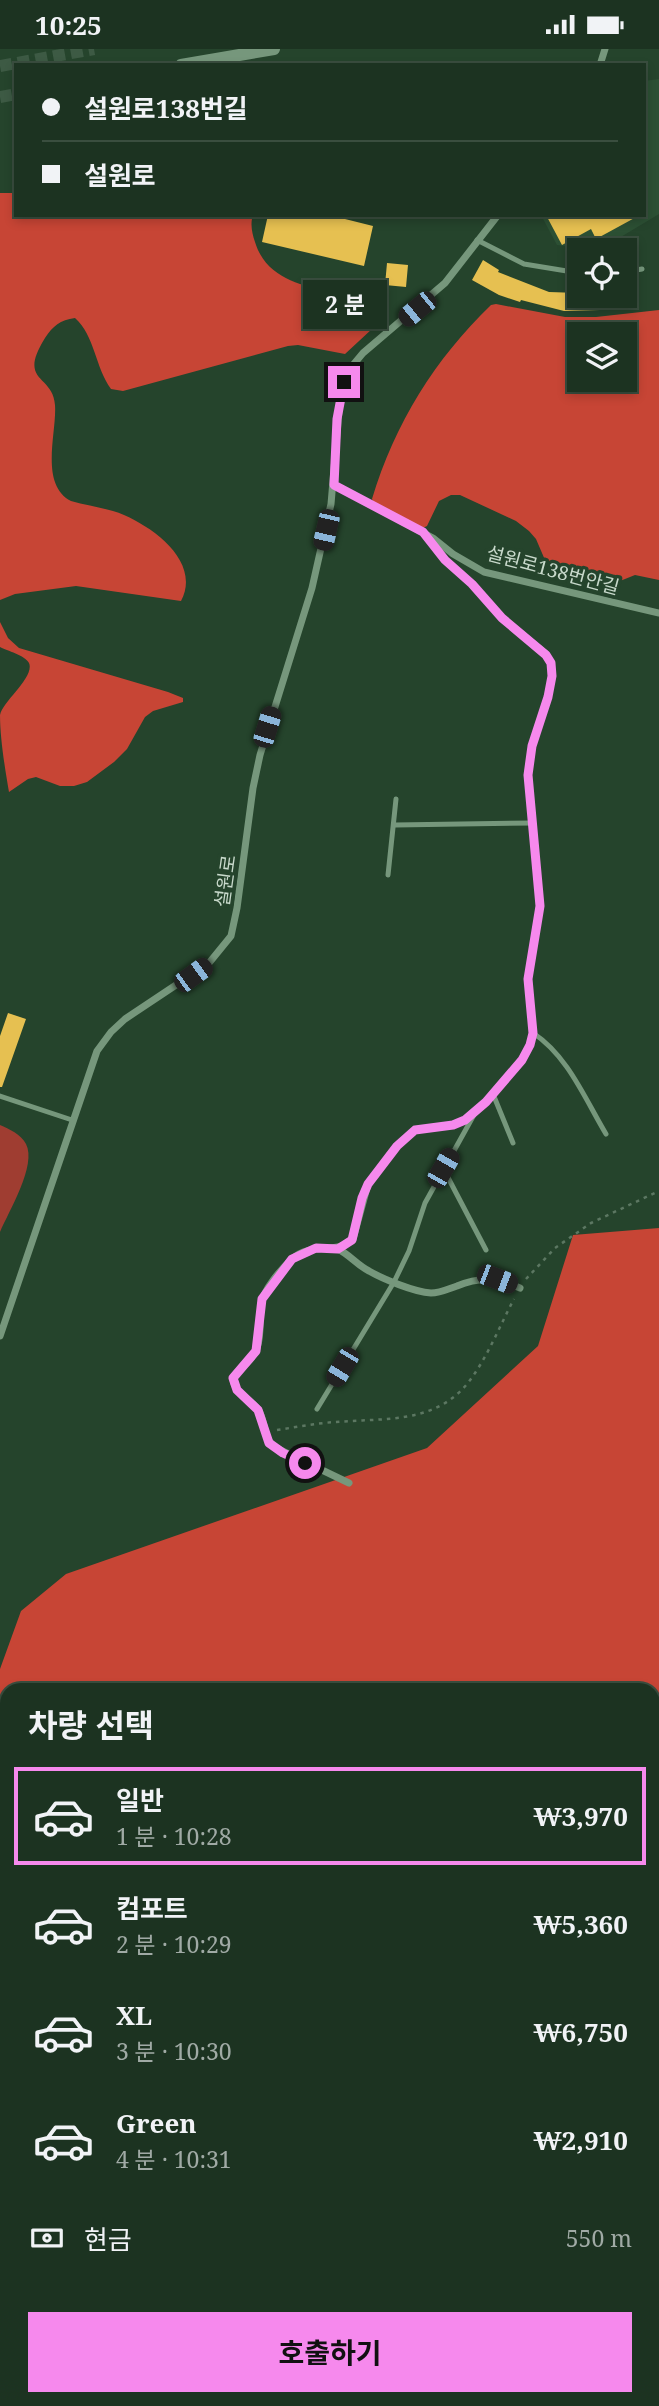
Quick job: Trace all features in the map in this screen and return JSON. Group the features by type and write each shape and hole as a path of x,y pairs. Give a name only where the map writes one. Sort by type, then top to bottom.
{"street":[{"path":"193,63 274,49"},
{"path":"477,240 496,217"},
{"name":"설원로","path":"0,1336 97,1051 111,1032 140,1008 209,963 231,936 260,755 312,588 334,485 340,399 344,382 353,365 369,348 445,283 477,240"},
{"name":"설원로138번안길","path":"334,485 423,532 484,572 659,613"},
{"path":"338,1249 352,1240 368,1184 406,1137 415,1130 453,1125 465,1120 493,1094 522,1060 533,1033 528,979 540,906 528,775 532,746 548,697 552,676 551,663 546,655 502,618 472,584 445,560 423,532"},
{"path":"349,1483 269,1443 258,1410 232,1382 258,1346 262,1299 292,1259 316,1248 338,1249 368,1271 429,1293 442,1292 485,1278 520,1287"}],"lane":[{"path":"477,240 524,264 567,271"},
{"path":"637,270 642,269"},
{"path":"388,875 396,799"},
{"path":"395,825 533,823"},
{"path":"533,1033 547,1042 559,1055 606,1134"},
{"path":"493,1094 513,1143"},
{"path":"0,1096 72,1120"},
{"path":"317,1409 394,1282 409,1251 425,1203 477,1109"},
{"path":"443,1168 486,1250"}],"path":[{"path":"265,1431 419,1415 441,1407 468,1382 520,1287 555,1248 591,1223 659,1191"}],"shaded area":[{"path":"659,79 659,214 619,238 567,238 567,246 557,245 542,217 646,217 646,81"},
{"path":"0,193 14,193 14,217 253,217 255,242 266,263 283,276 303,285 365,299 379,305 386,316 345,354 298,345 288,346 123,391 111,389 87,334 75,318 54,327 37,353 34,363 35,371 53,395 55,405 52,471 55,483 61,493 71,501 124,515 161,538 180,561 185,573 186,587 181,601 76,586 15,594 0,600"},
{"path":"496,304 565,317 596,317 659,310 659,580 635,575 610,585 600,585 555,573 548,567 536,539 529,531 516,521 460,495 451,495 439,501 427,526 423,528 374,503 372,499 381,471 405,418 435,370 491,305"},
{"path":"0,622 8,638 19,648 168,692 183,698 183,702 153,711 145,717 127,749 87,782 60,786 36,777 28,779 9,792 0,715 30,669 24,658 0,647"},
{"path":"0,1125 21,1137 26,1144 28,1164 0,1232"},
{"path":"659,1228 659,1683 0,1683 0,1669 21,1611 66,1574 427,1448 538,1346 573,1235"}],"building":[{"path":"268,217 337,217 373,226 364,266 262,242"},
{"path":"547,217 636,217 598,238 591,229 575,238 567,238 567,242 562,245"},
{"path":"483,260 499,270 498,272 549,292 567,293 567,308 635,309 564,311 499,295 472,280"},
{"path":"387,263 408,265 406,287 385,285"},
{"path":"8,1013 26,1019 0,1087 0,1036"}],"tunnel":[{"path":"17,63 94,49"},
{"path":"0,66 14,63"},
{"path":"0,97 14,94"}],"route":[{"path":"305,1463 269,1443 258,1410 237,1390 232,1382 233,1378 258,1346 262,1299 292,1259 316,1248 338,1249 347,1245 352,1240 358,1224 362,1198 368,1184 406,1137 415,1130 453,1125 465,1120 486,1102 522,1060 530,1045 533,1033 528,979 540,906 528,775 532,746 552,676 551,663 546,655 502,618 472,584 445,560 423,532 334,485 337,419 344,382"}]}
